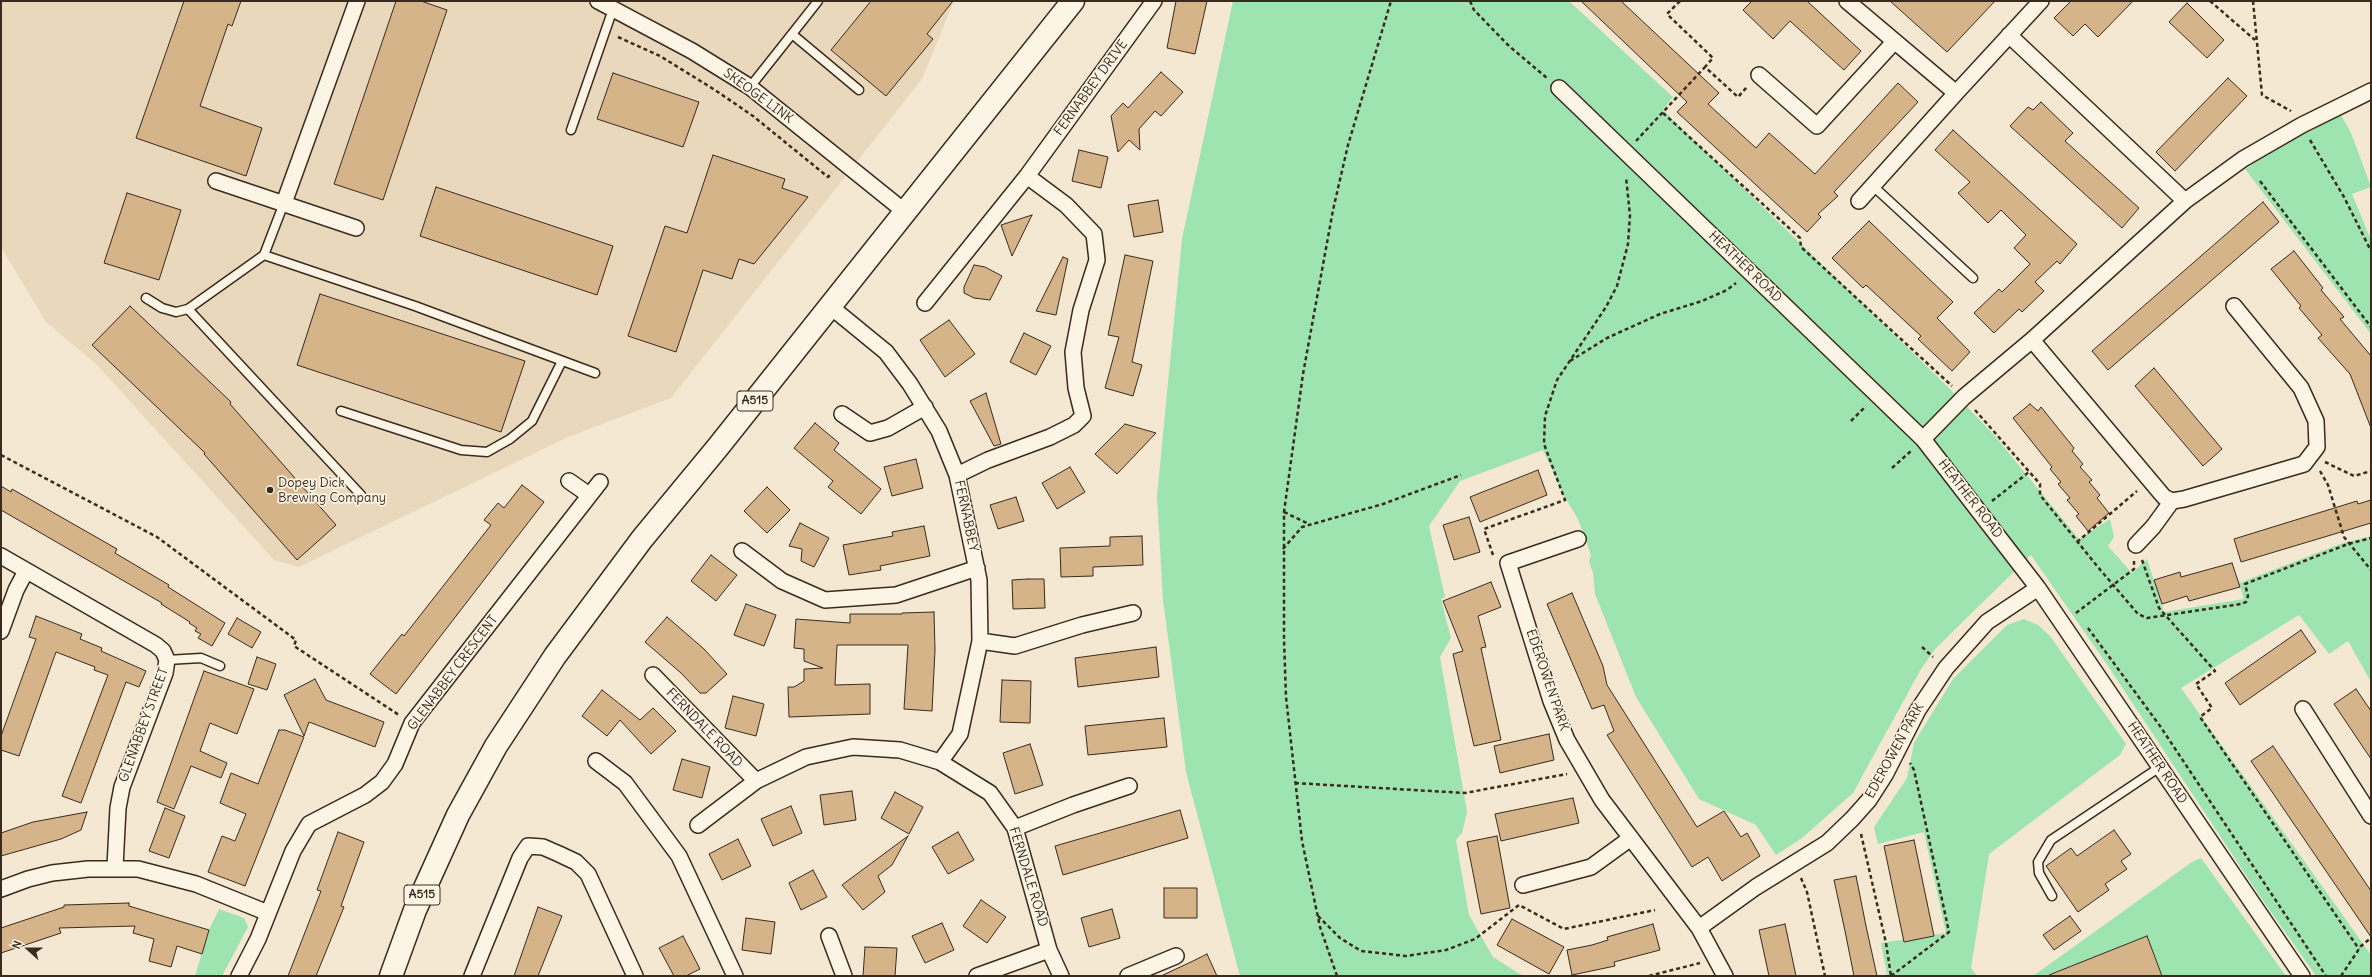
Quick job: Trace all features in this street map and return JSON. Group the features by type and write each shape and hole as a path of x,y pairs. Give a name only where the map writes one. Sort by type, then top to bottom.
{"highway":[{"name":"A515","path":"391,976 415,910 458,816 496,746 555,656 642,539 831,307 904,211 1073,1"}],"street":[{"path":"284,203 357,1"},
{"name":"SKEOGE LINK","path":"598,1 692,51 750,87 904,211"},
{"name":"FERNABBEY DRIVE","path":"925,302 1027,176 1154,1"},
{"path":"1847,1 1956,93"},
{"path":"1859,201 2009,34 2041,1"},
{"path":"2009,34 2185,201"},
{"path":"1758,75 1817,126 1894,42"},
{"name":"HEATHER ROAD","path":"1559,88 1923,439 2038,588 2302,976"},
{"path":"1923,439 1964,397 2032,340 2185,201 2243,159 2302,125 2371,91"},
{"path":"957,475 988,460 1050,437 1074,425 1083,416 1076,388 1073,352 1081,310 1097,260 1094,234 1066,205 1027,176"},
{"path":"216,181 356,228"},
{"path":"2032,340 2164,497 2172,500 2206,494 2304,464 2317,447 2316,422 2301,388 2234,306"},
{"name":"FERNABBEY","path":"831,307 886,352 925,407 939,431 957,475 979,580 980,641 960,734 940,762"},
{"path":"842,414 870,433 888,428 925,407"},
{"path":"569,481 589,496"},
{"name":"GLENABBEY CRESCENT","path":"240,976 293,851 309,824 365,795 382,782 395,764 412,723 600,482"},
{"path":"2136,545 2153,527 2172,500"},
{"name":"EDEROWEN PARK","path":"1578,539 1508,563 1551,701 1567,740 1602,800 1700,928 1725,976"},
{"path":"742,551 782,581 825,600 896,595 976,568"},
{"name":"GLENABBEY STREET","path":"1,556 156,645 163,651 167,660 165,673 122,788 118,808 116,867"},
{"path":"1,632 16,590 26,571"},
{"name":"EDEROWEN PARK","path":"1700,928 1756,887 1827,843 1852,819 1869,800 1902,744 1918,710 1946,668 1987,622 2038,588"},
{"path":"980,641 1015,646 1082,625 1133,613"},
{"name":"FERNDALE ROAD","path":"653,675 756,781"},
{"path":"2303,709 2371,816"},
{"name":"FERNDALE ROAD","path":"698,825 756,781 806,757 853,747 900,750 940,762 990,793 1016,828 1049,950 1061,976"},
{"path":"596,761 625,783 679,856 735,976"},
{"path":"1016,828 1073,805 1129,786"},
{"path":"1523,886 1591,867 1631,838"},
{"path":"472,976 520,858 528,846 543,847 559,854 576,862 588,874 635,976"},
{"path":"1,889 28,878 52,873 116,867 164,874 196,884 268,913"},
{"path":"829,936 844,976"},
{"path":"978,976 1049,950"},
{"path":"1128,976 1176,956"}],"lane":[{"path":"750,87 818,1"},
{"path":"571,130 613,9"},
{"path":"792,34 859,90"},
{"path":"1873,186 1973,278"},
{"path":"146,298 162,308 176,312 188,309 264,255 284,203"},
{"path":"264,255 415,306 595,373"},
{"path":"188,309 361,495"},
{"path":"341,411 461,450 487,452 510,439 532,420 562,361"},
{"path":"167,660 201,658 220,666"},
{"path":"2052,896 2039,873 2038,862 2051,840 2160,767"}],"path":[{"path":"1337,976 1318,916 1302,841 1295,783 1286,697 1283,549 1284,512 1303,374 1333,210 1348,145 1391,1"},
{"path":"1470,1 1474,10 1509,46 1559,88"},
{"path":"1493,557 1484,529 1565,500 1544,444 1543,432 1550,397 1567,362 1606,307 1617,286 1628,244 1630,214 1626,168 1629,156 1663,113 1714,58 1667,14 1680,1"},
{"path":"2210,1 2255,40"},
{"path":"606,31 660,56 715,90 753,116 828,177 843,161"},
{"path":"1705,67 1738,97 1758,75"},
{"path":"1663,113 1800,238 1801,247 1940,375"},
{"path":"2260,181 2371,327"},
{"path":"1567,362 1606,338 1633,325 1660,314 1702,301 1727,290 1750,272"},
{"path":"1892,468 1923,439"},
{"path":"1,454 157,537 296,640 294,646 354,687 412,723"},
{"path":"2310,455 2354,476 2371,471"},
{"path":"2310,455 2328,485 2344,537 2371,570"},
{"path":"1980,511 2029,472"},
{"path":"1283,549 1302,527 1383,504 1461,474"},
{"path":"2077,542 2150,480"},
{"path":"1284,512 1310,524"},
{"path":"2062,623 2134,569 2136,545"},
{"path":"2136,545 2159,608 2215,671 2196,684 2212,708 2200,717 2359,949"},
{"path":"2077,613 2081,619"},
{"path":"2086,625 2160,726 2326,976"},
{"path":"1852,819 1860,828 1865,847 1891,976 1949,932 1914,770 1902,744"},
{"path":"1295,783 1465,793 1585,770"},
{"path":"1795,863 1807,892 1825,976"},
{"path":"1318,916 1327,922 1340,938 1361,951 1406,956 1446,950 1475,939 1519,905 1564,929 1656,910"},
{"path":"2341,976 2359,949 2371,938"},
{"path":"1649,976 1716,959"}],"shaded area":[{"path":"1,1 954,1 922,79 671,398 568,437 299,567 274,560 96,364 46,322 1,247"}],"green space":[{"path":"1233,1 1569,1 1673,97 1663,110 1948,387 1994,435 2079,539 2110,519 2114,537 2108,546 2132,573 2147,559 2164,612 2244,599 2239,583 2340,544 2371,536 2371,682 2348,641 2329,654 2299,615 2181,688 2371,955 2371,976 2316,976 2259,895 2108,666 2031,555 1935,649 1921,669 1853,793 1802,838 1776,855 1756,825 1699,799 1636,697 1595,594 1593,572 1589,562 1591,555 1578,519 1564,496 1543,450 1460,481 1429,526 1445,597 1441,599 1451,638 1440,657 1467,812 1462,833 1456,840 1469,915 1493,957 1523,976 1240,976 1186,772 1163,600 1157,496 1182,239"},
{"path":"2341,115 2351,133 2371,187 2352,194 2371,240 2371,334 2245,169 2282,145"},
{"path":"2024,619 2038,625 2050,636 2126,744 2120,755 1989,854 1971,968 1977,976 1881,976 1887,974 1881,943 1946,933 1924,832 1878,844 1874,827 1907,778 1914,743 1953,679 2007,625"},
{"path":"2201,858 2286,976 2155,976 2161,973 2146,937 2046,976 2033,976 2192,862"},
{"path":"219,909 244,918 248,927 222,976 195,976 209,930"}],"building":[{"path":"184,1 241,1 232,26 228,24 200,106 262,128 246,176 136,138"},
{"path":"396,1 421,1 447,10 383,200 334,184"},
{"path":"871,1 953,1 927,34 933,39 886,96 831,50"},
{"path":"1176,1 1207,1 1195,54 1167,48"},
{"path":"1581,1 1621,1 1719,93 1708,104 1756,148 1769,133 1815,174 1898,83 1918,102 1834,192 1838,196 1818,214 1821,217 1807,232 1677,112 1687,102"},
{"path":"1752,1 1807,1 1861,51 1844,70 1790,21 1773,39 1743,10"},
{"path":"1890,1 1995,1 1947,52"},
{"path":"2071,1 2133,1 2098,37 2085,24 2073,36 2054,18"},
{"path":"2187,3 2224,40 2207,58 2169,22"},
{"path":"1161,72 1183,92 1161,116 1155,111 1139,129 1140,150 1129,140 1118,152 1111,116 1123,103 1128,108"},
{"path":"613,73 699,102 683,147 597,119"},
{"path":"2228,78 2247,96 2175,171 2156,152"},
{"path":"2041,102 2073,133 2065,141 2139,208 2122,228 2010,126 2028,107 2033,110"},
{"path":"1953,130 2077,244 2060,264 2057,261 2035,282 2044,291 2022,312 2019,309 1994,333 1974,313 1999,289 2002,292 2030,264 2014,248 2026,235 2001,210 1988,223 1958,193 1970,182 1935,150"},
{"path":"1079,150 1108,157 1101,188 1072,181"},
{"path":"713,155 785,179 782,188 808,197 754,264 739,259 732,279 703,270 676,352 628,336 665,226 687,233"},
{"path":"436,187 613,246 597,295 420,236"},
{"path":"127,193 181,210 159,280 104,263"},
{"path":"1158,200 1163,232 1134,237 1128,205"},
{"path":"2263,202 2279,222 2108,370 2092,351"},
{"path":"1032,215 1012,256 1001,225"},
{"path":"1869,221 1953,302 1937,318 1970,352 1952,371 1918,339 1921,336 1866,285 1863,288 1832,258"},
{"path":"2294,251 2323,288 2321,290 2344,317 2340,319 2371,356 2371,428 2350,374 2318,338 2322,335 2299,308 2301,306 2271,269"},
{"path":"1125,255 1153,261 1132,362 1142,365 1133,396 1105,388 1119,337 1108,335"},
{"path":"1063,257 1068,259 1056,315 1036,311"},
{"path":"974,265 985,267 1002,276 990,300 974,298 964,293 964,287"},
{"path":"320,294 525,361 501,432 297,365"},
{"path":"130,306 231,402 230,404 336,525 297,560 204,454 205,453 92,345"},
{"path":"949,320 975,354 945,377 920,340"},
{"path":"1024,333 1051,346 1036,375 1010,362"},
{"path":"2154,368 2222,449 2203,466 2135,386"},
{"path":"986,393 1001,444 994,446 970,401"},
{"path":"2030,404 2038,411 2041,407 2074,448 2072,451 2083,464 2080,467 2092,480 2089,482 2100,495 2097,498 2109,513 2088,531 2076,516 2079,514 2067,500 2070,498 2058,484 2061,482 2050,469 2052,467 2013,418"},
{"path":"815,423 839,443 834,450 881,489 861,514 828,487 833,481 794,448"},
{"path":"1125,424 1156,433 1117,474 1095,454"},
{"path":"916,459 923,488 892,496 884,467"},
{"path":"1070,467 1085,492 1057,509 1042,483"},
{"path":"1538,470 1547,495 1480,522 1470,497"},
{"path":"522,485 544,502 396,694 370,674 402,634 404,636 491,525 484,520 498,503 504,508"},
{"path":"1,486 11,492 12,489 117,549 115,553 169,585 168,587 225,623 212,646 198,638 201,634 195,631 197,628 161,604 162,603 1,510"},
{"path":"767,487 790,510 767,533 744,511"},
{"path":"1016,497 1024,521 998,529 990,505"},
{"path":"2371,500 2371,523 2241,562 2234,539 2357,501 2358,504"},
{"path":"1469,517 1480,552 1454,560 1443,525"},
{"path":"800,523 829,538 814,567 801,561 802,549 789,546"},
{"path":"924,526 930,556 880,566 881,570 849,575 843,545 893,536 892,532"},
{"path":"1142,536 1143,565 1093,567 1093,576 1061,577 1060,548 1110,546 1110,537"},
{"path":"711,555 737,575 716,601 691,581"},
{"path":"2232,563 2240,587 2189,601 2187,596 2162,604 2154,580 2180,572 2181,577"},
{"path":"1044,579 1045,608 1013,609 1012,580"},
{"path":"1491,582 1501,607 1478,616 1486,647 1481,648 1501,740 1474,746 1453,654 1463,651 1443,601"},
{"path":"1572,593 1603,666 1607,685 1697,827 1724,811 1741,837 1747,833 1760,856 1722,881 1708,857 1692,867 1607,735 1614,731 1604,705 1592,709 1547,604"},
{"path":"746,604 776,615 764,646 734,635"},
{"path":"934,612 935,650 932,711 904,709 908,645 837,645 835,685 870,684 870,714 789,717 788,687 794,687 804,681 804,669 823,668 804,661 804,649 794,648 796,619 850,623 850,614 902,614"},
{"path":"36,616 82,634 80,639 102,648 101,651 146,671 139,687 126,682 81,803 62,796 108,675 94,670 95,667 56,652 19,756 1,750 1,736 36,639 29,637"},
{"path":"667,617 704,649 727,674 706,693 700,693 681,673 645,642"},
{"path":"237,618 261,632 252,648 228,634"},
{"path":"2301,630 2316,652 2240,705 2225,683"},
{"path":"1156,647 1159,677 1078,687 1075,658"},
{"path":"257,657 276,664 267,690 248,684"},
{"path":"204,671 254,689 237,734 210,723 200,751 227,763 221,778 191,766 174,809 157,802"},
{"path":"315,679 326,700 384,722 375,747 309,722 304,736 284,695"},
{"path":"1002,680 1031,681 1030,723 1000,722"},
{"path":"2356,689 2371,711 2371,759 2334,704"},
{"path":"602,690 640,720 653,708 676,731 651,754 620,720 607,736 582,716"},
{"path":"733,696 764,704 756,736 725,728"},
{"path":"1164,718 1167,747 1088,755 1085,726"},
{"path":"279,730 285,730 304,737 245,886 208,872 222,836 235,841 246,814 220,803 231,773 258,784"},
{"path":"1549,734 1554,760 1500,773 1494,746"},
{"path":"1030,744 1043,785 1015,794 1003,753"},
{"path":"2273,746 2371,891 2371,937 2251,761"},
{"path":"682,759 710,767 702,798 673,790"},
{"path":"852,791 856,820 824,825 820,795"},
{"path":"895,792 923,807 909,834 881,818"},
{"path":"1573,798 1579,823 1501,841 1495,814"},
{"path":"791,806 802,833 773,846 761,819"},
{"path":"165,808 185,816 169,858 149,851"},
{"path":"1180,810 1188,838 1063,875 1055,846"},
{"path":"87,812 81,830 61,839 1,856 1,833 33,822"},
{"path":"2114,830 2131,854 2121,861 2127,869 2105,884 2109,890 2078,912 2046,866 2071,848 2077,856"},
{"path":"338,832 364,842 341,906 344,907 316,976 288,976 321,891 317,890"},
{"path":"958,832 974,860 948,874 932,847"},
{"path":"908,836 892,865 878,876 885,892 863,910 842,885"},
{"path":"1497,836 1510,908 1481,914 1467,842"},
{"path":"738,839 751,866 722,880 709,854"},
{"path":"1914,840 1934,936 1904,942 1884,846"},
{"path":"813,870 827,897 801,910 789,883"},
{"path":"1856,876 1877,976 1854,976 1834,880"},
{"path":"1164,888 1197,888 1197,918 1164,918"},
{"path":"981,900 1006,917 987,943 963,926"},
{"path":"129,903 129,906 209,930 202,954 177,946 171,967 149,961 154,939 133,933 135,926 59,928 61,933 1,953 1,928 64,907 64,905"},
{"path":"538,907 562,916 538,976 514,976"},
{"path":"1112,909 1120,938 1089,947 1081,918"},
{"path":"2070,916 2081,931 2054,950 2043,935"},
{"path":"746,918 775,922 771,954 742,950"},
{"path":"1512,919 1564,947 1549,974 1497,945"},
{"path":"942,923 954,950 925,963 912,936"},
{"path":"1653,924 1660,950 1614,962 1615,966 1572,975 1567,950 1592,945 1608,940 1607,937"},
{"path":"1785,924 1796,976 1769,976 1759,930"},
{"path":"683,936 700,969 686,976 674,976 659,948"},
{"path":"2147,936 2162,976 2049,976 2049,975"},
{"path":"865,947 897,948 895,976 863,976"},
{"path":"1207,954 1217,976 1161,976 1193,961"}],"place":[{"name":"Dopey Dick Brewing Company","path":"270,490"}]}
